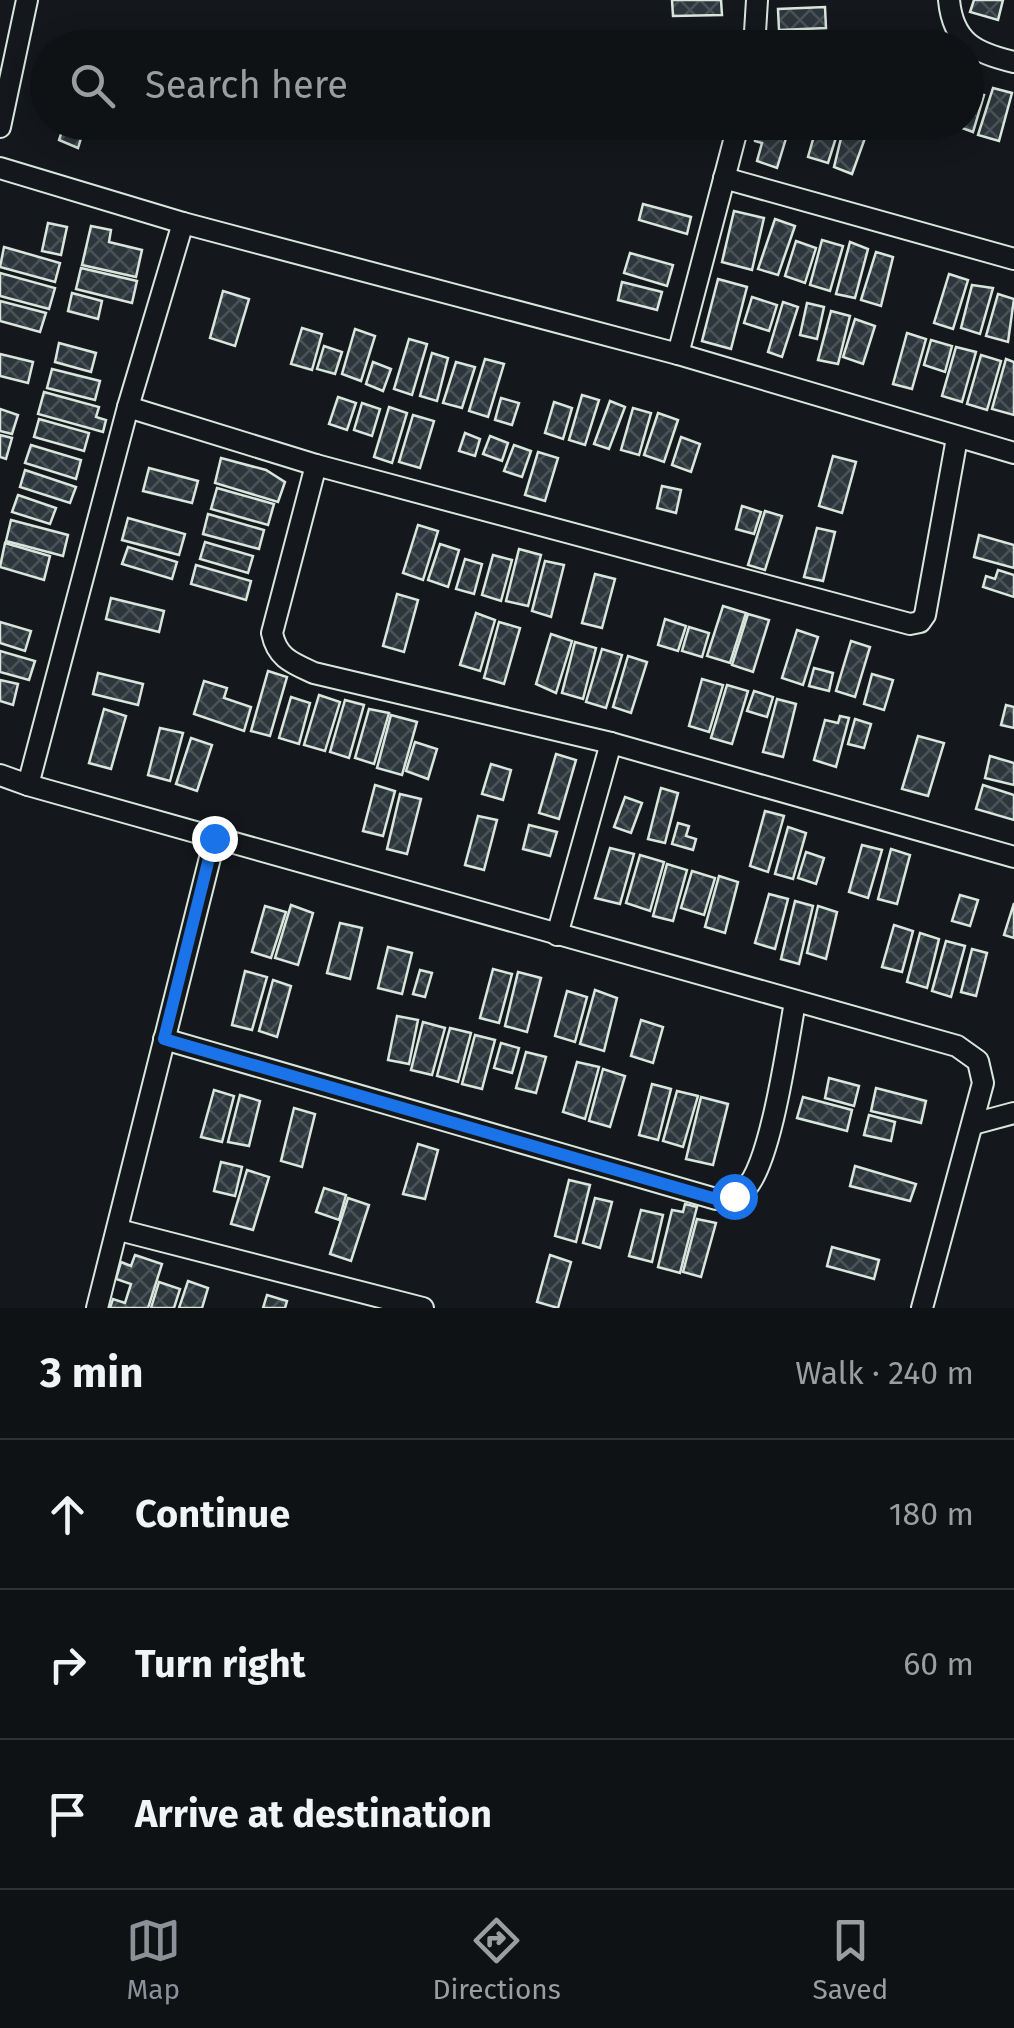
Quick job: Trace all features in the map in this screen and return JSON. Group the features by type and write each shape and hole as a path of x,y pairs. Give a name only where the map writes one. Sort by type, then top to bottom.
{"street":[{"path":"0,127 27,0"},
{"path":"755,30 757,0"},
{"path":"949,0 958,30"},
{"path":"984,53 1014,62"},
{"path":"678,354 734,140"},
{"path":"0,168 183,224 678,354 1014,454"},
{"path":"724,178 1014,259"},
{"path":"28,785 128,407 183,224"},
{"path":"128,407 316,465 910,624 920,622 926,615 957,438"},
{"path":"316,465 272,633 275,649 286,660 314,673 610,743 1014,856"},
{"path":"557,935 610,743"},
{"path":"0,775 956,1046 978,1060 983,1083 922,1308"},
{"path":"97,1308 214,838"},
{"path":"164,1039 716,1199 746,1189 755,1175 778,1095 796,1002"},
{"path":"973,1124 1014,1113"},
{"path":"119,1230 423,1308"}],"building":[{"path":"672,0 721,0 722,15 673,16"},
{"path":"974,0 1003,0 998,20 970,12"},
{"path":"825,7 826,28 779,30 778,9"},
{"path":"993,88 1012,93 999,141 984,137 984,116"},
{"path":"59,140 80,140 78,148"},
{"path":"786,140 777,168 757,161 762,143 755,141"},
{"path":"813,140 835,140 828,163 808,157"},
{"path":"841,140 864,140 852,174 834,167"},
{"path":"643,204 691,217 687,234 639,220"},
{"path":"734,211 764,218 752,270 722,262"},
{"path":"775,219 795,226 778,275 758,269"},
{"path":"48,223 67,227 61,255 42,251"},
{"path":"91,226 111,230 109,242 142,250 136,277 82,265"},
{"path":"822,240 843,246 830,291 810,285"},
{"path":"796,241 816,248 805,283 785,276"},
{"path":"850,242 868,249 855,298 836,294"},
{"path":"4,247 60,263 55,282 0,267"},
{"path":"876,252 893,257 881,306 861,300"},
{"path":"630,253 673,265 667,286 624,273"},
{"path":"81,268 137,281 132,303 76,289"},
{"path":"0,273 55,288 49,309 0,296"},
{"path":"949,274 968,280 953,329 934,323"},
{"path":"718,279 747,287 731,349 702,341"},
{"path":"622,282 662,292 657,310 618,300"},
{"path":"972,285 993,288 980,334 961,328"},
{"path":"223,291 249,299 235,346 210,338"},
{"path":"72,293 102,301 98,319 68,311"},
{"path":"998,294 1014,299 1008,342 986,336"},
{"path":"752,297 777,305 769,331 744,323"},
{"path":"0,301 46,313 40,332 0,321"},
{"path":"783,302 798,307 782,357 768,352"},
{"path":"807,303 824,307 817,339 800,335"},
{"path":"831,311 850,316 838,364 818,360"},
{"path":"855,319 875,326 863,364 843,357"},
{"path":"302,328 322,334 312,370 291,364"},
{"path":"355,329 375,336 361,381 342,374"},
{"path":"907,333 926,339 912,389 893,384"},
{"path":"409,339 427,344 412,395 394,389"},
{"path":"931,340 952,346 945,372 924,365"},
{"path":"59,343 96,353 91,372 55,362"},
{"path":"324,346 342,352 335,374 317,369"},
{"path":"956,347 976,352 962,402 942,396"},
{"path":"432,353 448,358 437,401 420,396"},
{"path":"0,354 33,362 28,383 0,376"},
{"path":"981,355 1001,361 987,410 967,404"},
{"path":"485,359 504,364 488,417 469,411"},
{"path":"1006,359 1014,362 1014,415 992,409"},
{"path":"373,362 391,369 383,391 366,384"},
{"path":"456,362 475,367 462,408 443,403"},
{"path":"52,369 100,381 95,400 47,388"},
{"path":"44,392 99,407 96,417 106,420 103,432 38,414"},
{"path":"582,395 599,400 585,445 569,440"},
{"path":"338,397 356,403 347,430 329,424"},
{"path":"501,398 519,403 512,425 495,420"},
{"path":"610,401 625,407 609,449 594,444"},
{"path":"554,402 572,408 563,439 545,433"},
{"path":"362,403 380,409 372,436 354,430"},
{"path":"389,407 407,413 392,463 374,457"},
{"path":"633,408 651,413 639,455 621,450"},
{"path":"0,409 18,415 12,434 0,431"},
{"path":"658,413 678,420 664,462 644,455"},
{"path":"413,415 434,421 420,468 399,462"},
{"path":"39,419 89,433 84,451 34,437"},
{"path":"465,433 480,439 475,456 459,451"},
{"path":"0,435 12,438 6,459 0,457"},
{"path":"490,436 508,443 502,461 483,454"},
{"path":"681,437 700,444 691,472 672,465"},
{"path":"31,445 81,460 76,479 25,463"},
{"path":"514,445 531,451 522,477 504,471"},
{"path":"538,452 558,458 545,501 525,495"},
{"path":"833,456 856,462 842,513 819,506"},
{"path":"221,458 266,470 285,482 278,502 215,483"},
{"path":"149,468 198,481 192,503 143,491"},
{"path":"25,470 76,487 70,503 20,487"},
{"path":"662,486 681,490 676,513 657,508"},
{"path":"217,488 274,504 268,525 211,509"},
{"path":"18,495 56,508 50,524 12,512"},
{"path":"742,506 761,512 754,534 736,529"},
{"path":"765,511 782,516 765,570 748,565"},
{"path":"208,514 264,530 259,549 203,534"},
{"path":"128,518 185,534 179,555 122,540"},
{"path":"11,520 68,535 63,556 6,541"},
{"path":"418,525 438,531 423,580 403,573"},
{"path":"817,528 835,532 823,581 804,577"},
{"path":"979,535 1014,545 1014,568 974,557"},
{"path":"205,542 253,556 248,573 200,559"},
{"path":"5,543 50,556 44,580 0,567"},
{"path":"440,544 459,550 448,587 428,580"},
{"path":"128,547 177,562 172,579 122,564"},
{"path":"519,549 541,555 528,606 506,601"},
{"path":"493,555 512,560 501,601 482,595"},
{"path":"465,559 482,564 474,594 456,589"},
{"path":"545,561 564,565 551,617 532,611"},
{"path":"196,565 251,581 246,600 191,584"},
{"path":"998,570 1014,575 1014,597 983,587 986,576 995,579"},
{"path":"595,574 615,579 602,628 582,623"},
{"path":"397,594 418,600 404,652 383,646"},
{"path":"111,598 164,611 159,632 106,619"},
{"path":"723,606 746,613 730,663 707,656"},
{"path":"476,613 495,620 480,671 460,665"},
{"path":"748,614 769,620 753,672 732,665"},
{"path":"665,619 686,626 678,651 658,645"},
{"path":"0,622 31,631 25,651 0,643"},
{"path":"499,622 520,628 504,684 484,678"},
{"path":"689,627 709,633 702,657 682,651"},
{"path":"797,630 818,637 803,685 782,678"},
{"path":"551,634 572,641 556,693 536,684"},
{"path":"851,641 870,647 855,697 836,691"},
{"path":"575,642 596,648 583,699 562,693"},
{"path":"602,649 622,655 606,708 586,702"},
{"path":"0,651 35,661 29,680 0,672"},
{"path":"628,656 647,662 631,713 613,707"},
{"path":"814,668 833,673 829,691 809,686"},
{"path":"268,671 287,677 270,736 251,731"},
{"path":"98,673 143,684 138,705 93,694"},
{"path":"872,674 893,680 884,710 864,704"},
{"path":"702,679 723,685 709,732 689,726"},
{"path":"0,680 18,684 13,705 0,701"},
{"path":"204,681 227,688 224,698 251,707 244,731 194,714"},
{"path":"727,685 748,691 732,744 711,738"},
{"path":"754,691 773,697 767,717 747,711"},
{"path":"319,695 340,702 325,751 304,745"},
{"path":"291,697 310,703 299,744 279,738"},
{"path":"777,699 796,704 783,757 763,752"},
{"path":"345,700 364,705 349,758 330,752"},
{"path":"1006,705 1014,707 1014,728 1001,725"},
{"path":"104,709 126,716 111,769 89,763"},
{"path":"369,709 389,713 374,764 355,758"},
{"path":"391,715 417,722 402,775 377,768"},
{"path":"840,716 849,718 836,767 814,760 825,720 838,723"},
{"path":"855,719 871,724 864,748 848,744"},
{"path":"160,728 183,733 170,781 148,775"},
{"path":"918,736 944,743 928,796 902,789"},
{"path":"191,738 212,745 197,791 176,784"},
{"path":"415,742 437,749 428,779 406,771"},
{"path":"556,754 576,760 559,819 539,813"},
{"path":"990,756 1014,763 1014,785 985,778"},
{"path":"491,764 511,770 503,800 482,794"},
{"path":"375,785 395,791 383,836 363,831"},
{"path":"983,785 1014,795 1014,820 976,809"},
{"path":"661,788 678,793 665,843 648,839"},
{"path":"400,794 421,799 407,854 387,849"},
{"path":"625,797 642,803 631,833 614,827"},
{"path":"765,811 784,816 768,872 750,866"},
{"path":"478,816 497,820 484,870 465,865"},
{"path":"678,823 689,826 686,836 696,839 693,850 672,844"},
{"path":"529,825 557,832 550,856 523,849"},
{"path":"788,827 806,833 793,879 775,874"},
{"path":"862,845 882,850 868,898 849,892"},
{"path":"610,848 634,854 620,904 595,898"},
{"path":"891,849 910,855 897,904 878,899"},
{"path":"806,852 824,858 816,884 798,878"},
{"path":"640,855 664,862 650,911 626,903"},
{"path":"667,864 687,870 673,921 653,916"},
{"path":"692,871 715,878 704,915 681,908"},
{"path":"719,876 738,882 725,933 705,927"},
{"path":"769,894 788,899 775,949 755,943"},
{"path":"960,895 978,900 970,926 952,921"},
{"path":"795,901 813,906 799,964 781,959"},
{"path":"1014,903 1014,938 1004,935"},
{"path":"291,905 313,913 298,965 275,958"},
{"path":"265,906 286,912 271,958 252,952"},
{"path":"818,906 837,912 826,959 807,953"},
{"path":"340,923 362,928 350,979 327,973"},
{"path":"894,925 913,931 902,972 882,967"},
{"path":"920,933 939,939 927,988 907,982"},
{"path":"946,941 965,946 951,997 932,991"},
{"path":"388,947 412,953 402,994 378,988"},
{"path":"972,949 987,953 976,996 961,992"},
{"path":"493,969 512,974 499,1023 480,1018"},
{"path":"420,970 432,973 425,997 413,994"},
{"path":"245,971 267,977 252,1030 232,1025"},
{"path":"518,972 541,978 527,1032 505,1026"},
{"path":"273,980 291,986 277,1037 259,1031"},
{"path":"595,990 617,998 604,1051 580,1044"},
{"path":"567,991 587,997 575,1042 555,1036"},
{"path":"397,1016 418,1020 409,1064 388,1060"},
{"path":"641,1020 663,1027 653,1063 631,1056"},
{"path":"423,1022 445,1028 432,1075 411,1070"},
{"path":"450,1028 471,1033 458,1082 437,1076"},
{"path":"475,1035 495,1040 482,1089 462,1084"},
{"path":"501,1043 519,1048 512,1073 494,1068"},
{"path":"526,1052 546,1057 536,1093 516,1088"},
{"path":"577,1062 599,1067 585,1119 563,1112"},
{"path":"603,1069 625,1076 610,1127 589,1121"},
{"path":"829,1078 859,1086 854,1106 825,1098"},
{"path":"652,1084 671,1089 658,1140 639,1135"},
{"path":"876,1088 926,1101 921,1123 871,1111"},
{"path":"214,1090 234,1096 222,1142 201,1137"},
{"path":"677,1091 698,1096 683,1147 663,1141"},
{"path":"240,1095 260,1101 249,1146 228,1142"},
{"path":"701,1097 728,1104 713,1165 686,1159"},
{"path":"803,1097 852,1110 847,1131 797,1118"},
{"path":"294,1108 315,1114 302,1167 281,1161"},
{"path":"869,1115 895,1122 891,1141 864,1135"},
{"path":"418,1144 438,1150 425,1199 403,1194"},
{"path":"221,1162 242,1167 235,1196 214,1191"},
{"path":"855,1166 916,1184 910,1201 850,1186"},
{"path":"247,1170 269,1177 253,1230 231,1224"},
{"path":"569,1180 590,1185 576,1242 555,1236"},
{"path":"324,1188 346,1195 339,1220 316,1212"},
{"path":"348,1198 369,1205 351,1261 330,1254"},
{"path":"595,1198 612,1202 600,1248 583,1243"},
{"path":"685,1204 697,1207 680,1273 658,1267 672,1210 683,1212"},
{"path":"641,1210 663,1215 652,1262 629,1256"},
{"path":"697,1219 716,1223 701,1277 683,1272"},
{"path":"832,1247 879,1260 874,1279 827,1266"},
{"path":"135,1255 162,1264 148,1308 110,1308 113,1299 125,1303 131,1284 116,1279 121,1262 131,1266"},
{"path":"550,1255 571,1262 558,1308 537,1302"},
{"path":"188,1281 208,1288 202,1308 179,1308"},
{"path":"159,1282 180,1289 174,1308 151,1308"},
{"path":"267,1295 287,1301 285,1308 263,1308"}],"route":[{"path":"214,838 164,1039 716,1199 734,1196"}]}
